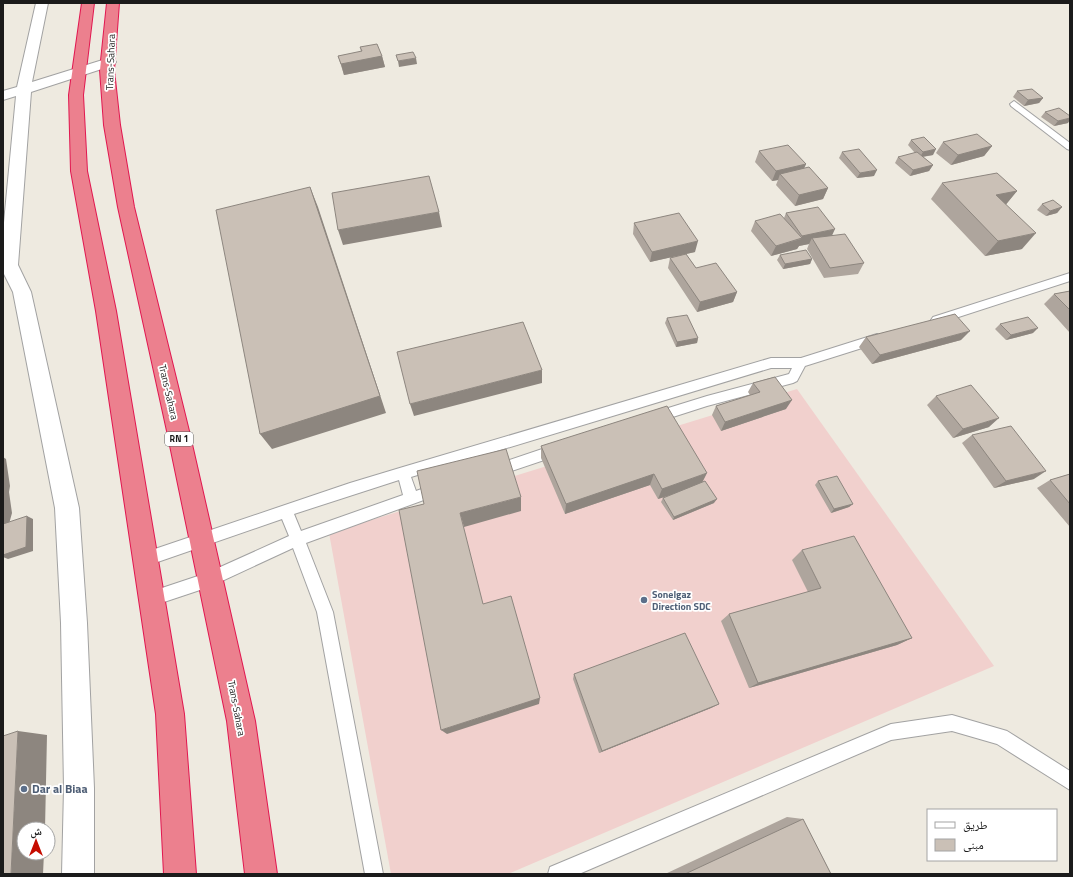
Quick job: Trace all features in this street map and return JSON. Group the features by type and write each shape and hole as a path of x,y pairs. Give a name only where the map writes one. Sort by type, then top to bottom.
{"highway":[{"path":"88,3 76,95 79,171 106,311 170,714 180,874"},
{"name":"Trans-Sahara","path":"113,3 108,66 112,125 126,208 178,431 200,540 241,721 261,874"}],"street":[{"path":"42,3 24,94 9,265 22,292 67,508 74,623 79,780 78,874"},
{"path":"3,107 24,94 108,66"},
{"path":"3,96 24,94"}],"lane":[{"path":"1014,104 1070,147"},
{"path":"928,322 1070,278"},
{"path":"146,559 350,489 771,363 801,363 891,334"},
{"path":"640,423 685,408 793,378 801,363"},
{"path":"672,393 685,408"},
{"path":"485,474 566,447"},
{"path":"403,473 411,498"},
{"path":"152,598 210,580 296,540 448,486"},
{"path":"286,510 296,540 325,612 374,874"},
{"path":"557,874 891,732 952,723 1001,737 1070,781"}],"shaded area":[{"name":"Sonelgaz Direction SDC","path":"797,389 994,666 508,874 391,874 329,533"}],"building":[{"path":"377,44 382,56 341,64 338,56 362,51 360,47"},
{"path":"413,52 416,58 398,61 396,55"},
{"path":"1032,89 1043,98 1028,100 1017,91"},
{"path":"1059,108 1070,116 1070,118 1058,121 1045,112"},
{"path":"977,134 992,146 958,155 943,142"},
{"path":"924,137 936,149 923,152 911,140"},
{"path":"788,145 806,164 776,171 759,151"},
{"path":"859,149 877,170 860,173 842,152"},
{"path":"917,152 933,165 913,170 898,157"},
{"path":"809,167 828,188 799,195 780,174"},
{"path":"997,173 1017,191 996,195 1036,233 998,241 942,183"},
{"path":"429,176 439,212 338,230 332,193"},
{"path":"310,187 380,396 260,434 216,210"},
{"path":"1053,200 1062,207 1050,211 1042,204"},
{"path":"818,207 835,229 802,236 786,213"},
{"path":"679,213 698,241 652,252 634,223"},
{"path":"780,214 802,238 776,246 755,221"},
{"path":"845,234 864,263 830,268 812,238"},
{"path":"806,250 812,259 785,264 780,255"},
{"path":"686,254 696,268 716,263 737,292 700,302 670,258"},
{"path":"1070,291 1070,310 1054,294"},
{"path":"955,314 970,331 880,355 866,337"},
{"path":"687,315 698,338 677,342 667,318"},
{"path":"1028,317 1038,328 1011,335 1000,324"},
{"path":"523,322 542,370 410,404 397,352"},
{"path":"775,377 792,400 725,422 716,406 760,392 753,383"},
{"path":"971,385 999,418 963,429 936,396"},
{"path":"667,406 707,473 662,489 654,474 566,504 541,446"},
{"path":"1011,426 1046,471 1006,481 972,435"},
{"path":"506,449 521,497 460,513 483,604 511,596 540,698 441,730 399,510 424,504 417,471"},
{"path":"1070,474 1070,504 1050,480"},
{"path":"837,476 853,504 834,509 818,481"},
{"path":"705,481 717,499 674,517 663,498"},
{"path":"27,516 26,547 3,555 3,524"},
{"path":"854,536 912,638 758,683 729,614 821,588 802,550"},
{"path":"685,633 719,704 602,751 574,674"},
{"path":"18,731 11,874 3,874 3,736"},
{"path":"803,819 831,874 685,874"}],"place":[{"name":"Sonelgaz Direction SDC","path":"644,600"},
{"name":"Dar al Biaa","path":"24,789"}]}
